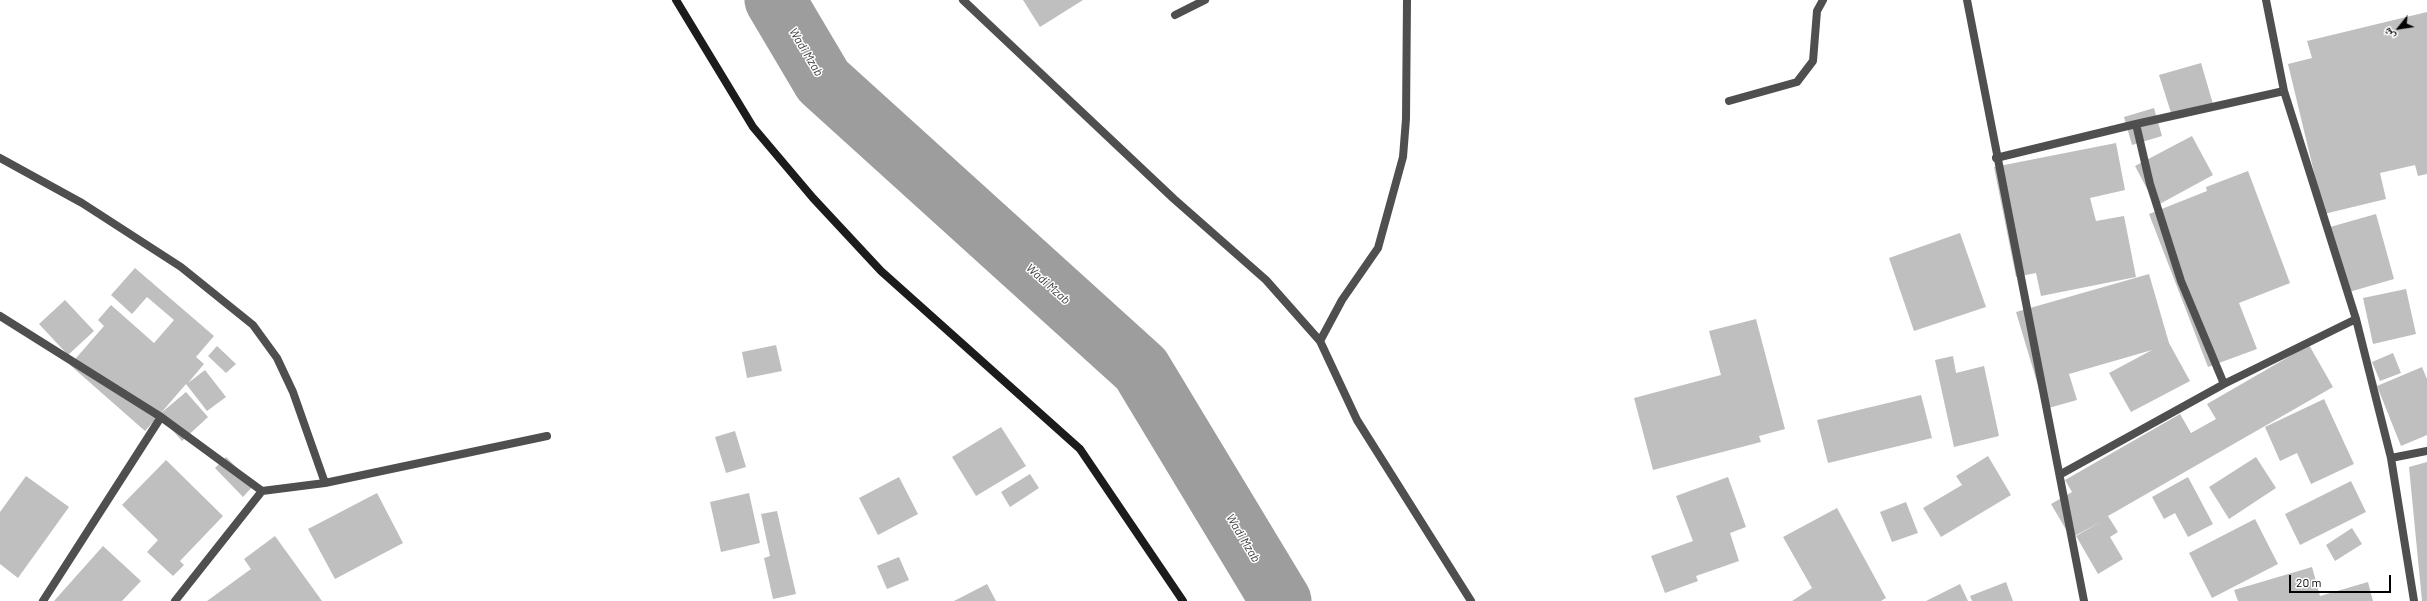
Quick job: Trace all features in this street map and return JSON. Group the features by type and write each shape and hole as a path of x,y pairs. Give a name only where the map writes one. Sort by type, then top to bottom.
{"street":[{"path":"676,0 753,127 773,151 881,271 1080,449 1183,601"},
{"path":"963,0 1174,199 1266,280 1320,341 1357,420 1471,601"},
{"path":"1175,15 1205,0"},
{"path":"1320,341 1342,300 1378,248 1403,157 1406,118 1407,0"},
{"path":"1729,101 1797,82 1813,61 1817,11 1823,0"},
{"path":"1967,0 1996,158 2061,474 2084,601"},
{"path":"2266,0 2284,91 2356,319 2391,458 2414,601"},
{"path":"1996,158 2136,124 2284,91"},
{"path":"2136,124 2150,184 2181,281 2224,384"},
{"path":"0,158 82,203 181,267 254,325 277,358 293,392 325,483"},
{"path":"0,316 161,417 262,491 325,483 547,436"},
{"path":"2061,474 2224,384 2356,319"},
{"path":"43,601 161,417"},
{"path":"2391,458 2427,451"},
{"path":"175,601 262,491"}],"building":[{"path":"1023,0 1083,0 1040,27"},
{"path":"2427,12 2427,174 2418,176 2415,165 2380,173 2386,199 2324,214 2288,64 2312,58 2307,41"},
{"path":"2201,63 2213,104 2172,116 2159,75"},
{"path":"2154,108 2162,136 2132,145 2124,117"},
{"path":"2192,136 2213,175 2156,206 2135,166"},
{"path":"2116,143 2125,190 2090,198 2096,221 2124,216 2136,277 2041,296 2036,273 2016,277 1994,167"},
{"path":"2248,171 2290,283 2239,303 2257,349 2208,367 2149,214 2207,191 2206,187"},
{"path":"2376,214 2394,279 2349,292 2330,227"},
{"path":"1960,233 1986,307 1914,331 1889,258"},
{"path":"135,268 214,336 196,357 204,364 188,383 205,370 226,397 207,411 186,384 161,413 186,392 208,417 182,441 159,415 145,431 70,365 104,326 98,320 111,305 154,343 174,320 147,297 132,314 111,295"},
{"path":"2149,274 2169,343 2190,381 2131,412 2109,373 2152,350 2069,374 2077,400 2045,409 2016,312"},
{"path":"2406,289 2416,334 2373,344 2363,298"},
{"path":"65,300 94,331 68,355 39,324"},
{"path":"1756,319 1785,429 1759,436 1761,442 1653,470 1634,398 1721,375 1709,331"},
{"path":"776,345 782,371 747,378 742,352"},
{"path":"2309,345 2333,387 2108,516 2118,532 2110,537 2123,559 2098,574 2076,536 2104,520 2071,538 2051,504 2072,492 2065,480 2180,414 2191,433 2216,419 2207,404"},
{"path":"217,346 236,364 226,373 208,356"},
{"path":"2393,353 2401,373 2380,381 2372,362"},
{"path":"1953,356 1956,373 1984,366 1999,436 1954,447 1935,360"},
{"path":"2422,367 2427,379 2427,435 2401,446 2377,386"},
{"path":"1921,395 1932,438 1828,463 1817,420"},
{"path":"2324,399 2354,464 2311,484 2297,453 2280,461 2265,427"},
{"path":"1001,427 1026,466 976,496 952,457"},
{"path":"735,431 746,467 726,473 715,437"},
{"path":"1988,456 2011,495 1941,537 1923,508 1962,485 1956,476"},
{"path":"226,457 254,485 243,497 215,468"},
{"path":"2256,457 2276,488 2229,519 2209,487"},
{"path":"166,460 223,516 180,561 184,565 173,576 147,552 158,540 122,505"},
{"path":"2427,462 2427,601 2422,601 2409,467"},
{"path":"1030,474 1039,488 1010,507 1001,492"},
{"path":"26,476 69,507 18,578 0,564 0,512"},
{"path":"899,477 918,514 878,535 859,498"},
{"path":"1728,477 1746,527 1730,533 1739,561 1696,576 1698,581 1665,593 1651,556 1693,541 1676,496"},
{"path":"2188,477 2213,524 2188,537 2175,513 2164,519 2152,497"},
{"path":"2351,481 2366,512 2300,545 2285,514"},
{"path":"377,493 403,543 335,579 308,529"},
{"path":"749,493 760,543 721,552 710,502"},
{"path":"1906,502 1918,533 1892,542 1880,512"},
{"path":"1837,508 1886,598 1881,601 1792,601 1812,588 1783,537"},
{"path":"777,511 796,594 773,599 764,558 770,556 761,514"},
{"path":"2255,519 2278,564 2212,598 2189,553"},
{"path":"2352,528 2362,544 2335,561 2326,545"},
{"path":"275,536 322,601 207,601 251,569 244,559"},
{"path":"103,546 141,581 122,601 54,601"},
{"path":"899,557 909,580 887,589 877,566"},
{"path":"2312,567 2320,596 2368,582 2373,601 2238,601 2234,590"},
{"path":"2006,582 2013,601 1972,601 1970,596"},
{"path":"987,584 996,601 954,601"},
{"path":"1960,584 1968,601 1926,601"}],"waterway":[{"name":"Wadi Mzab","path":"775,0 823,81 1141,369 1281,601"}]}
